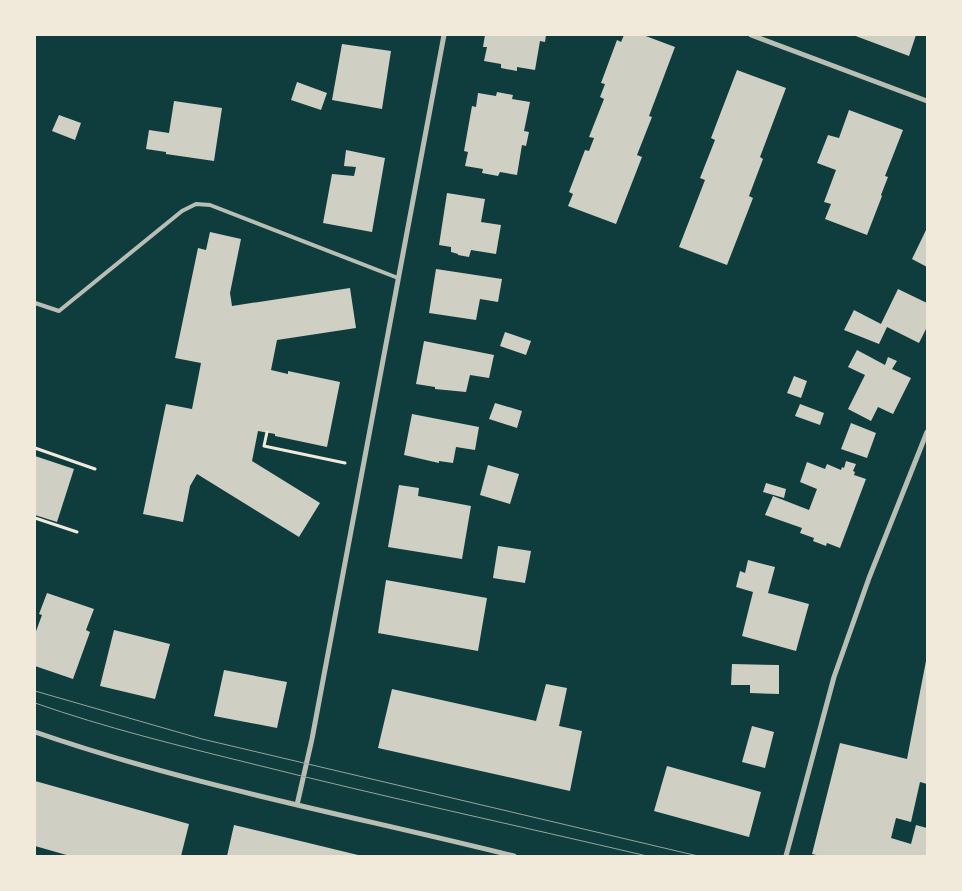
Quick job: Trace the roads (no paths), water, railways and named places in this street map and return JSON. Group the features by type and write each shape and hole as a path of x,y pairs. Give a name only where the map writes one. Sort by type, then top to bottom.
{"street":[{"path":"297,805 312,739 444,35"},
{"path":"751,35 927,101"},
{"path":"786,856 834,677 869,578 927,432"},
{"path":"35,732 132,763 297,805 514,856"}],"lane":[{"path":"35,303 59,310 182,211 196,204 210,205 398,278"}],"tram line":[{"path":"35,691 202,739 698,856"},
{"path":"35,703 116,729 198,750 351,788 647,856"}]}
